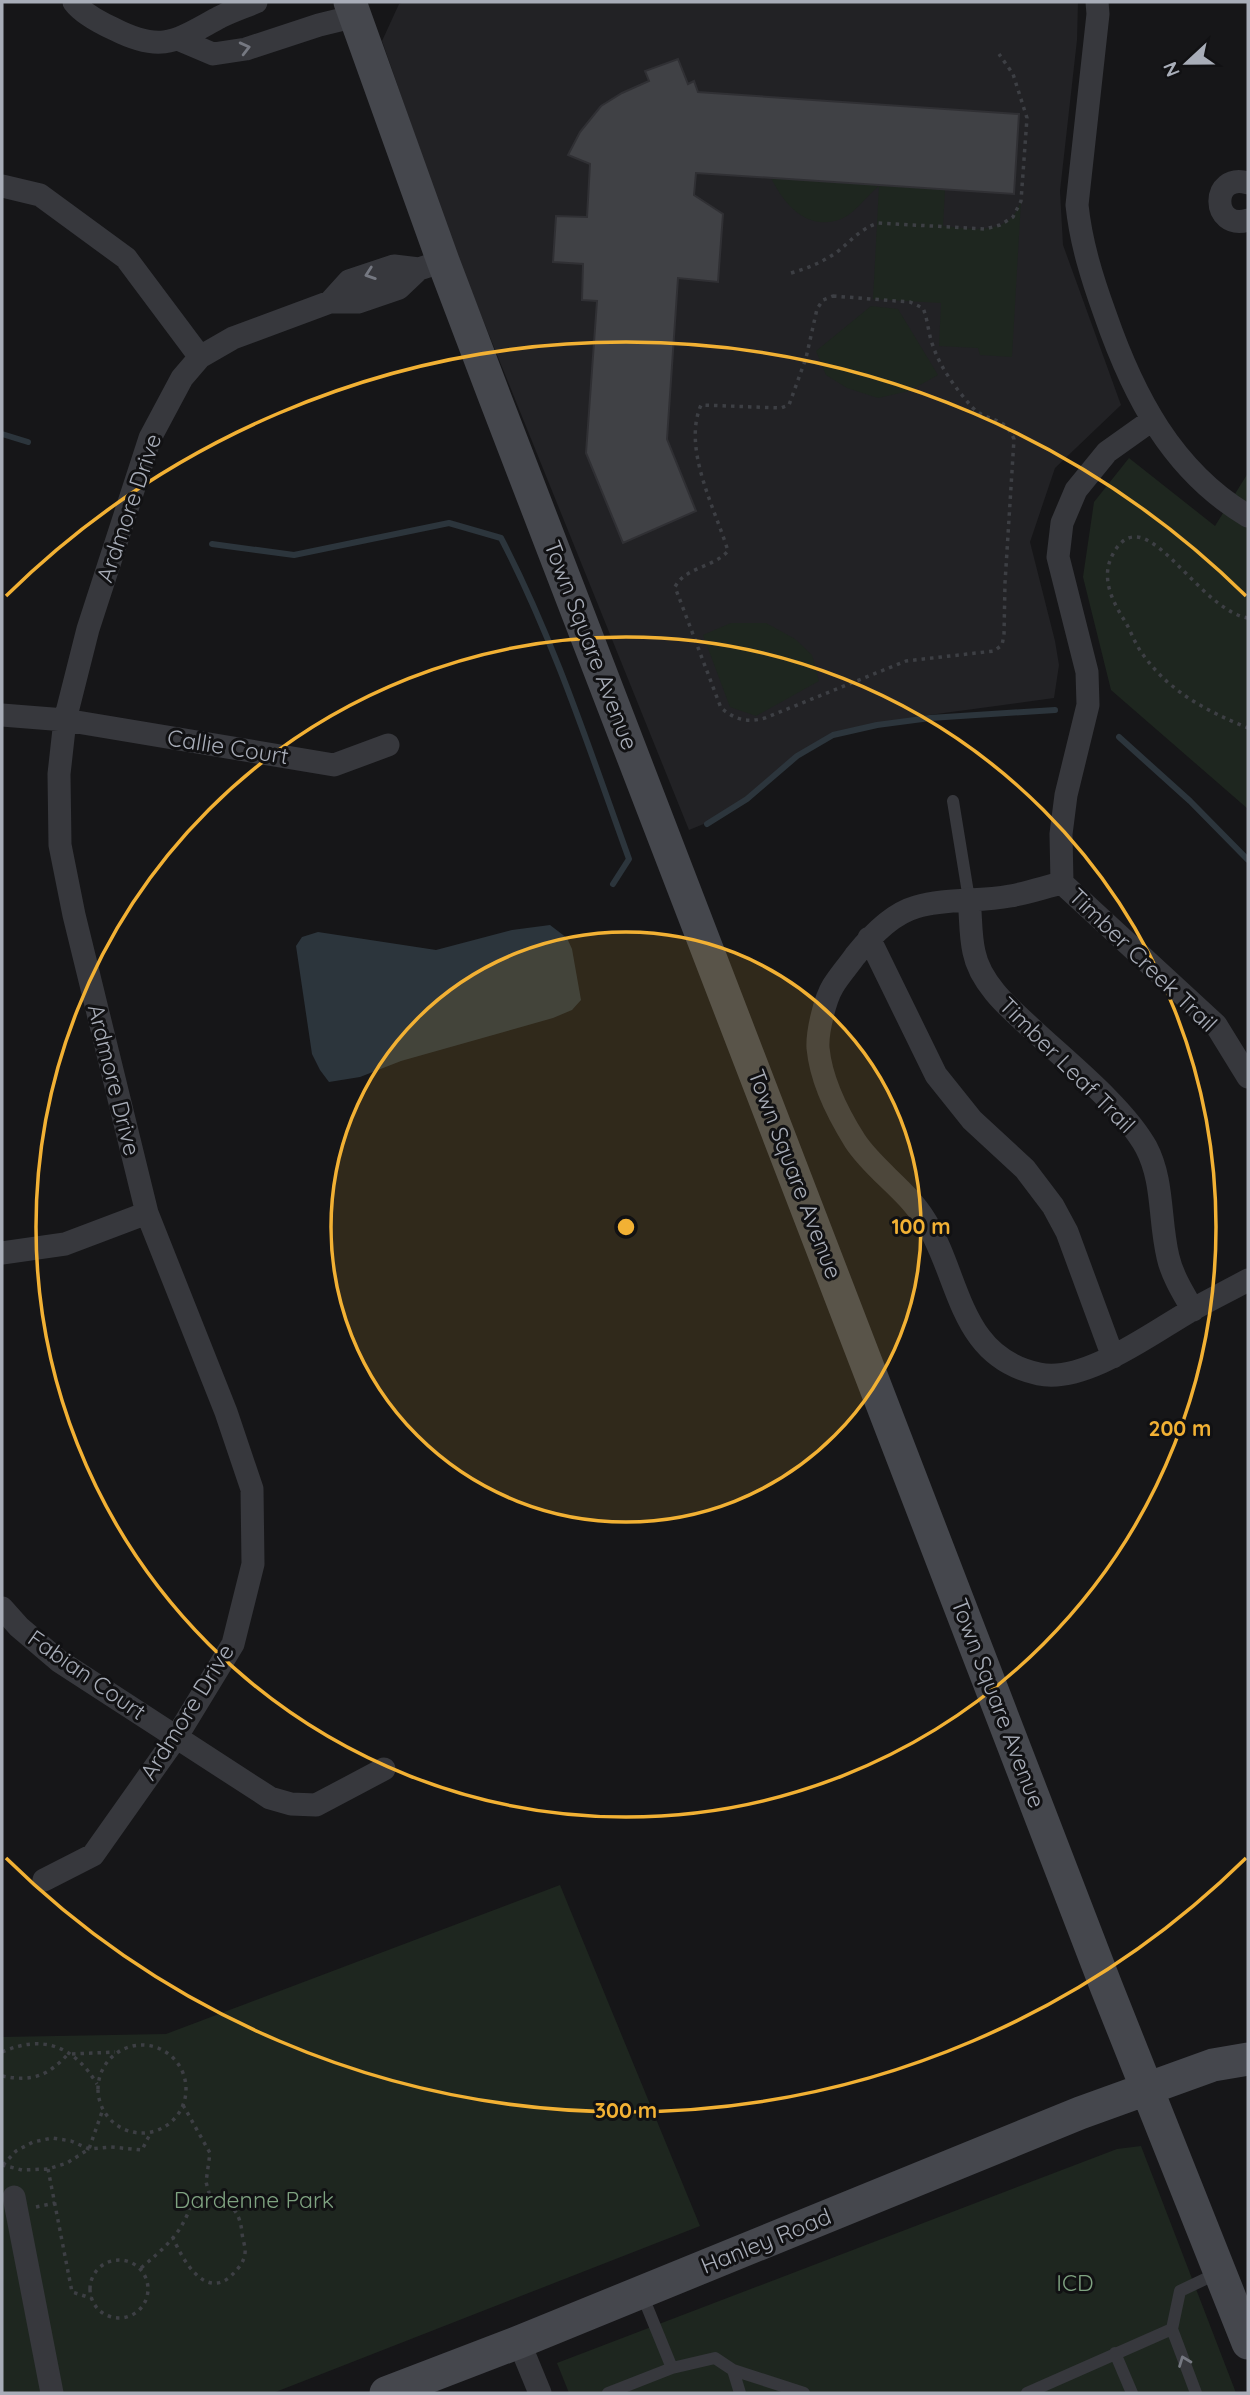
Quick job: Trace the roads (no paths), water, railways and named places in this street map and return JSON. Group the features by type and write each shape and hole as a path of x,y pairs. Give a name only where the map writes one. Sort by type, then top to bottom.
{"main road":[{"name":"Town Square Avenue","path":"353,9 431,265 1248,2343"},
{"name":"Hanley Road","path":"386,2393 519,2342 1146,2088 1213,2065 1248,2059"}],"street":[{"path":"74,2 104,24 133,38 159,42 180,40 223,15 256,2"},
{"path":"1097,2 1098,14 1077,205 1080,233 1092,278 1127,374 1152,419 1188,468 1228,504 1248,516"},
{"path":"180,40 213,54 246,49 319,25 353,9"},
{"path":"1248,181 1227,185 1222,191 1219,204 1231,220 1248,220"},
{"path":"2,186 40,195 126,258 200,357"},
{"name":"Ardmore Drive","path":"44,1880 93,1855 177,1736 233,1644 253,1564 252,1489 226,1412 147,1213 74,915 60,845 59,774 65,720 88,629 150,438 182,378 200,357 233,338 330,302 358,302 400,288 431,265"},
{"name":"Timber Creek Trail","path":"1152,419 1107,452 1076,490 1062,523 1058,557 1087,673 1088,705 1066,795 1061,834 1062,883 1216,1025 1248,1077"},
{"name":"Callie Court","path":"2,715 65,720 334,765 388,745"},
{"path":"1062,883 1010,897 969,899 915,907 898,915 869,938 832,987 823,1016 818,1046 836,1107 856,1143 912,1201 925,1219 940,1247 973,1330 990,1350 1016,1366 1040,1375 1069,1375 1113,1357 1248,1280"},
{"name":"Timber Leaf Trail","path":"969,899 974,954 986,979 1004,1003 1087,1080 1130,1125 1146,1147 1156,1172 1168,1259 1193,1310"},
{"path":"869,938 936,1075 972,1119 1025,1169 1053,1206 1066,1232 1113,1357"},
{"path":"2,1253 65,1244 147,1213"},
{"name":"Fabian Court","path":"2,1608 19,1628 59,1661 271,1798 291,1804 316,1805 384,1769"},
{"path":"14,2197 52,2393"},
{"path":"519,2342 540,2393"}],"lane":[{"path":"953,801 969,899"},
{"path":"1196,2393 1172,2329 1180,2291 1220,2272"},
{"path":"641,2292 672,2368"},
{"path":"1027,2393 1172,2329"},
{"path":"1115,2353 1132,2393"},
{"path":"608,2393 672,2368 715,2358 733,2371 804,2393"},
{"path":"733,2371 740,2393"}],"waterway":[{"path":"2,434 28,442"},
{"path":"212,544 294,555 449,523 501,538 555,656 629,859 613,884"},
{"path":"707,824 747,799 797,756 833,735 877,725 930,718 1055,710"},
{"path":"1119,737 1190,801 1248,860"}],"park label":[{"name":"Dardenne Park","path":"254,2200"},
{"name":"ICD","path":"1075,2283"}]}
